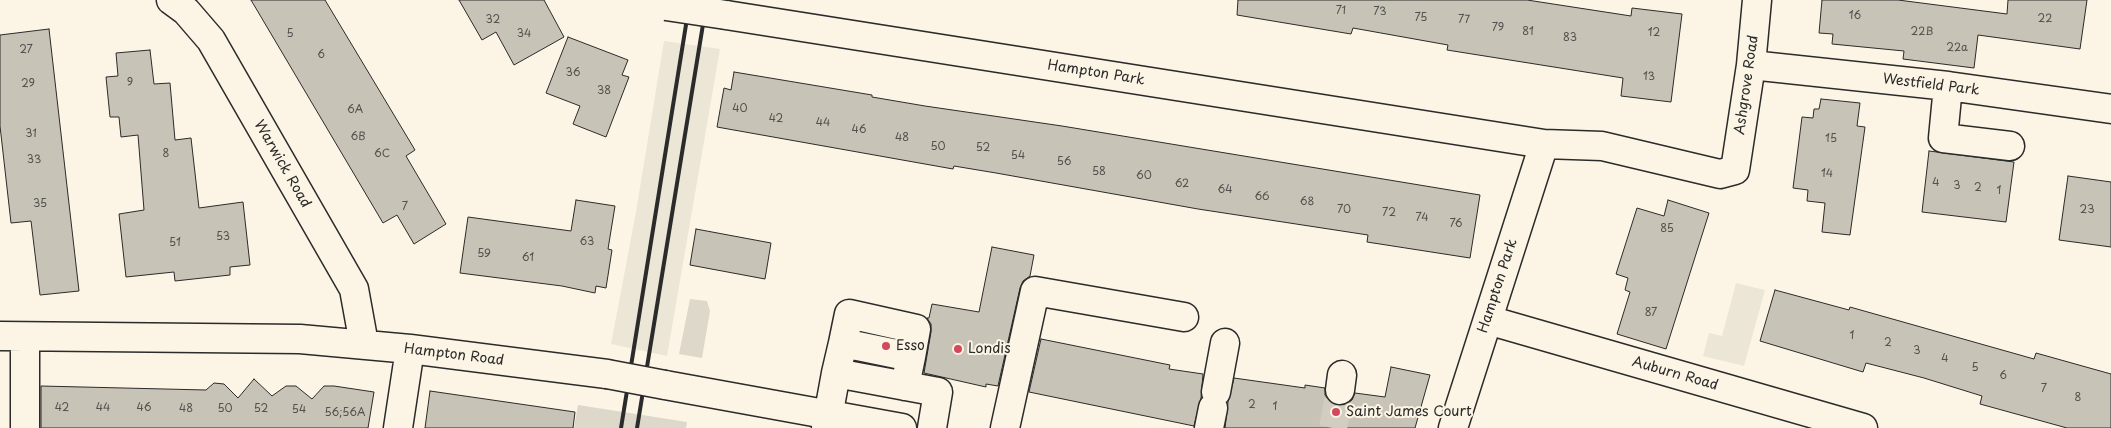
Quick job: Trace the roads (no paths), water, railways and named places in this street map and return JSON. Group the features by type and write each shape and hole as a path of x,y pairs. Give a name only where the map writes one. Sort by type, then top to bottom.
{"street":[{"name":"Warwick Road","path":"171,0 186,11 211,40 354,289 364,344"},
{"name":"Ashgrove Road","path":"1735,170 1751,65 1757,0"},
{"name":"Hampton Park","path":"658,3 1544,144 1602,146 1720,174 1735,170"},
{"name":"Westfield Park","path":"1751,65 1948,86 2111,109"},
{"path":"1948,86 1943,138 2010,146"},
{"name":"Hampton Park","path":"1453,428 1544,144"},
{"path":"1005,428 1035,291 1184,317"},
{"name":"Auburn Road","path":"1488,320 1863,428"},
{"name":"Hampton Road","path":"13,337 300,339 364,344 607,374 827,421 902,428"},
{"path":"13,337 25,428"},
{"path":"827,421 842,343 910,357 905,386"},
{"path":"1212,409 1225,343"},
{"path":"398,428 410,349"},
{"path":"836,373 938,392 932,428"}],"tunnel":[{"path":"1333,428 1340,390"}],"railway":[{"path":"621,428 690,0"},
{"path":"637,428 707,0"}],"place":[{"name":"Esso","path":"886,346"},
{"name":"Londis","path":"958,349"},
{"name":"Saint James Court","path":"1336,412"}]}
